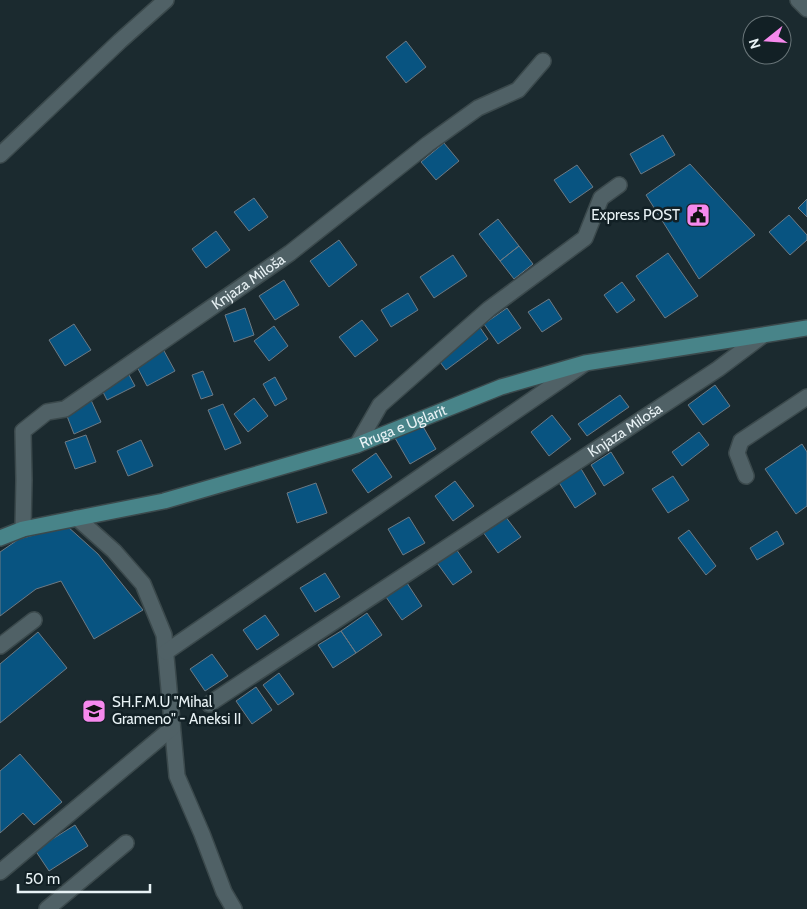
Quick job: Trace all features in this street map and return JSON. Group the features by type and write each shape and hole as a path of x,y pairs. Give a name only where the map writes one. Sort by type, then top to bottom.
{"street":[{"path":"0,155 166,0"},
{"path":"798,0 807,9"},
{"name":"Knjaza Miloša","path":"23,529 23,431 47,412 64,409 290,253 428,144 478,108 518,90 543,61"},
{"path":"357,445 380,405 489,309 585,238 601,198 619,185"},
{"name":"Rruga e Uglarit","path":"0,538 23,529 164,500 357,445 501,386 585,363 807,328"},
{"name":"Knjaza Miloša","path":"209,704 718,369 762,336"},
{"path":"166,652 585,363"},
{"path":"746,476 737,453 741,441 807,397"},
{"path":"77,518 114,551 143,584 164,635 177,776 224,892 234,909"},
{"path":"0,646 34,620"},
{"path":"0,872 172,728"},
{"path":"47,909 126,843"}],"building":[{"path":"406,41 426,67 406,83 386,57"},
{"path":"663,135 675,155 641,174 630,154"},
{"path":"444,143 459,161 436,180 421,162"},
{"name":"Express POST","path":"690,164 755,235 699,279 646,195"},
{"path":"577,165 593,187 570,203 554,180"},
{"path":"254,198 268,217 249,231 234,212"},
{"path":"807,199 807,217 798,208"},
{"path":"789,215 807,235 807,240 790,255 769,232"},
{"path":"498,219 519,246 500,261 479,234"},
{"path":"216,231 230,250 206,268 192,249"},
{"path":"339,240 357,265 329,287 310,261"},
{"path":"519,246 533,264 514,279 500,261"},
{"path":"668,253 698,296 665,318 636,276"},
{"path":"453,255 467,276 434,298 420,277"},
{"path":"284,280 299,305 275,320 259,296"},
{"path":"622,282 635,300 617,313 604,295"},
{"path":"408,293 418,310 391,327 381,310"},
{"path":"549,299 562,319 542,332 528,312"},
{"path":"245,308 254,335 234,342 225,315"},
{"path":"507,308 521,328 498,344 484,324"},
{"path":"362,320 378,340 355,357 339,337"},
{"path":"74,324 91,350 65,366 49,340"},
{"path":"274,326 288,346 269,361 254,341"},
{"path":"479,326 488,339 446,370 437,358"},
{"path":"163,349 175,371 147,386 135,363"},
{"path":"203,371 213,395 201,399 192,375"},
{"path":"128,373 135,386 107,400 100,386"},
{"path":"275,377 287,399 275,406 263,384"},
{"path":"715,385 730,406 703,425 688,405"},
{"path":"620,395 629,407 587,436 578,424"},
{"path":"254,398 268,416 248,432 234,414"},
{"path":"91,400 101,422 74,434 65,411"},
{"path":"223,404 241,443 225,450 208,410"},
{"path":"552,415 571,439 549,456 531,432"},
{"path":"421,423 436,449 410,464 395,438"},
{"path":"699,432 709,445 682,466 672,452"},
{"path":"86,435 96,462 75,469 65,442"},
{"path":"141,440 153,466 128,476 117,451"},
{"path":"802,444 807,452 807,506 796,514 765,469"},
{"path":"611,452 624,473 604,486 591,465"},
{"path":"376,453 392,477 368,493 352,470"},
{"path":"580,467 596,494 575,508 558,481"},
{"path":"673,476 689,500 668,513 652,489"},
{"path":"455,481 474,506 453,521 435,496"},
{"path":"316,483 327,513 297,523 287,493"},
{"path":"505,516 521,537 498,553 483,532"},
{"path":"409,517 425,543 403,555 388,529"},
{"path":"67,526 98,554 143,610 94,639 61,581 36,589 0,616 0,552 19,539"},
{"path":"689,530 716,566 706,575 678,538"},
{"path":"777,531 784,544 757,560 750,548"},
{"path":"456,549 472,572 453,585 437,563"},
{"path":"325,573 340,597 315,612 300,588"},
{"path":"407,583 422,606 402,620 386,597"},
{"path":"367,613 382,635 356,653 341,631"},
{"path":"265,615 279,635 257,650 243,630"},
{"path":"341,631 356,653 333,668 318,645"},
{"path":"38,632 67,668 0,723 0,664"},
{"path":"212,654 228,676 205,691 190,669"},
{"path":"279,673 294,694 278,705 263,685"},
{"path":"256,687 272,710 252,724 236,701"},
{"path":"20,754 62,802 34,825 23,813 0,833 0,771"},
{"path":"75,825 88,846 49,871 35,850"}],"place":[{"name":"Express POST","path":"698,215"},
{"name":"SH.F.M.U \"Mihal Grameno\" - Aneksi II","path":"94,711"}]}
